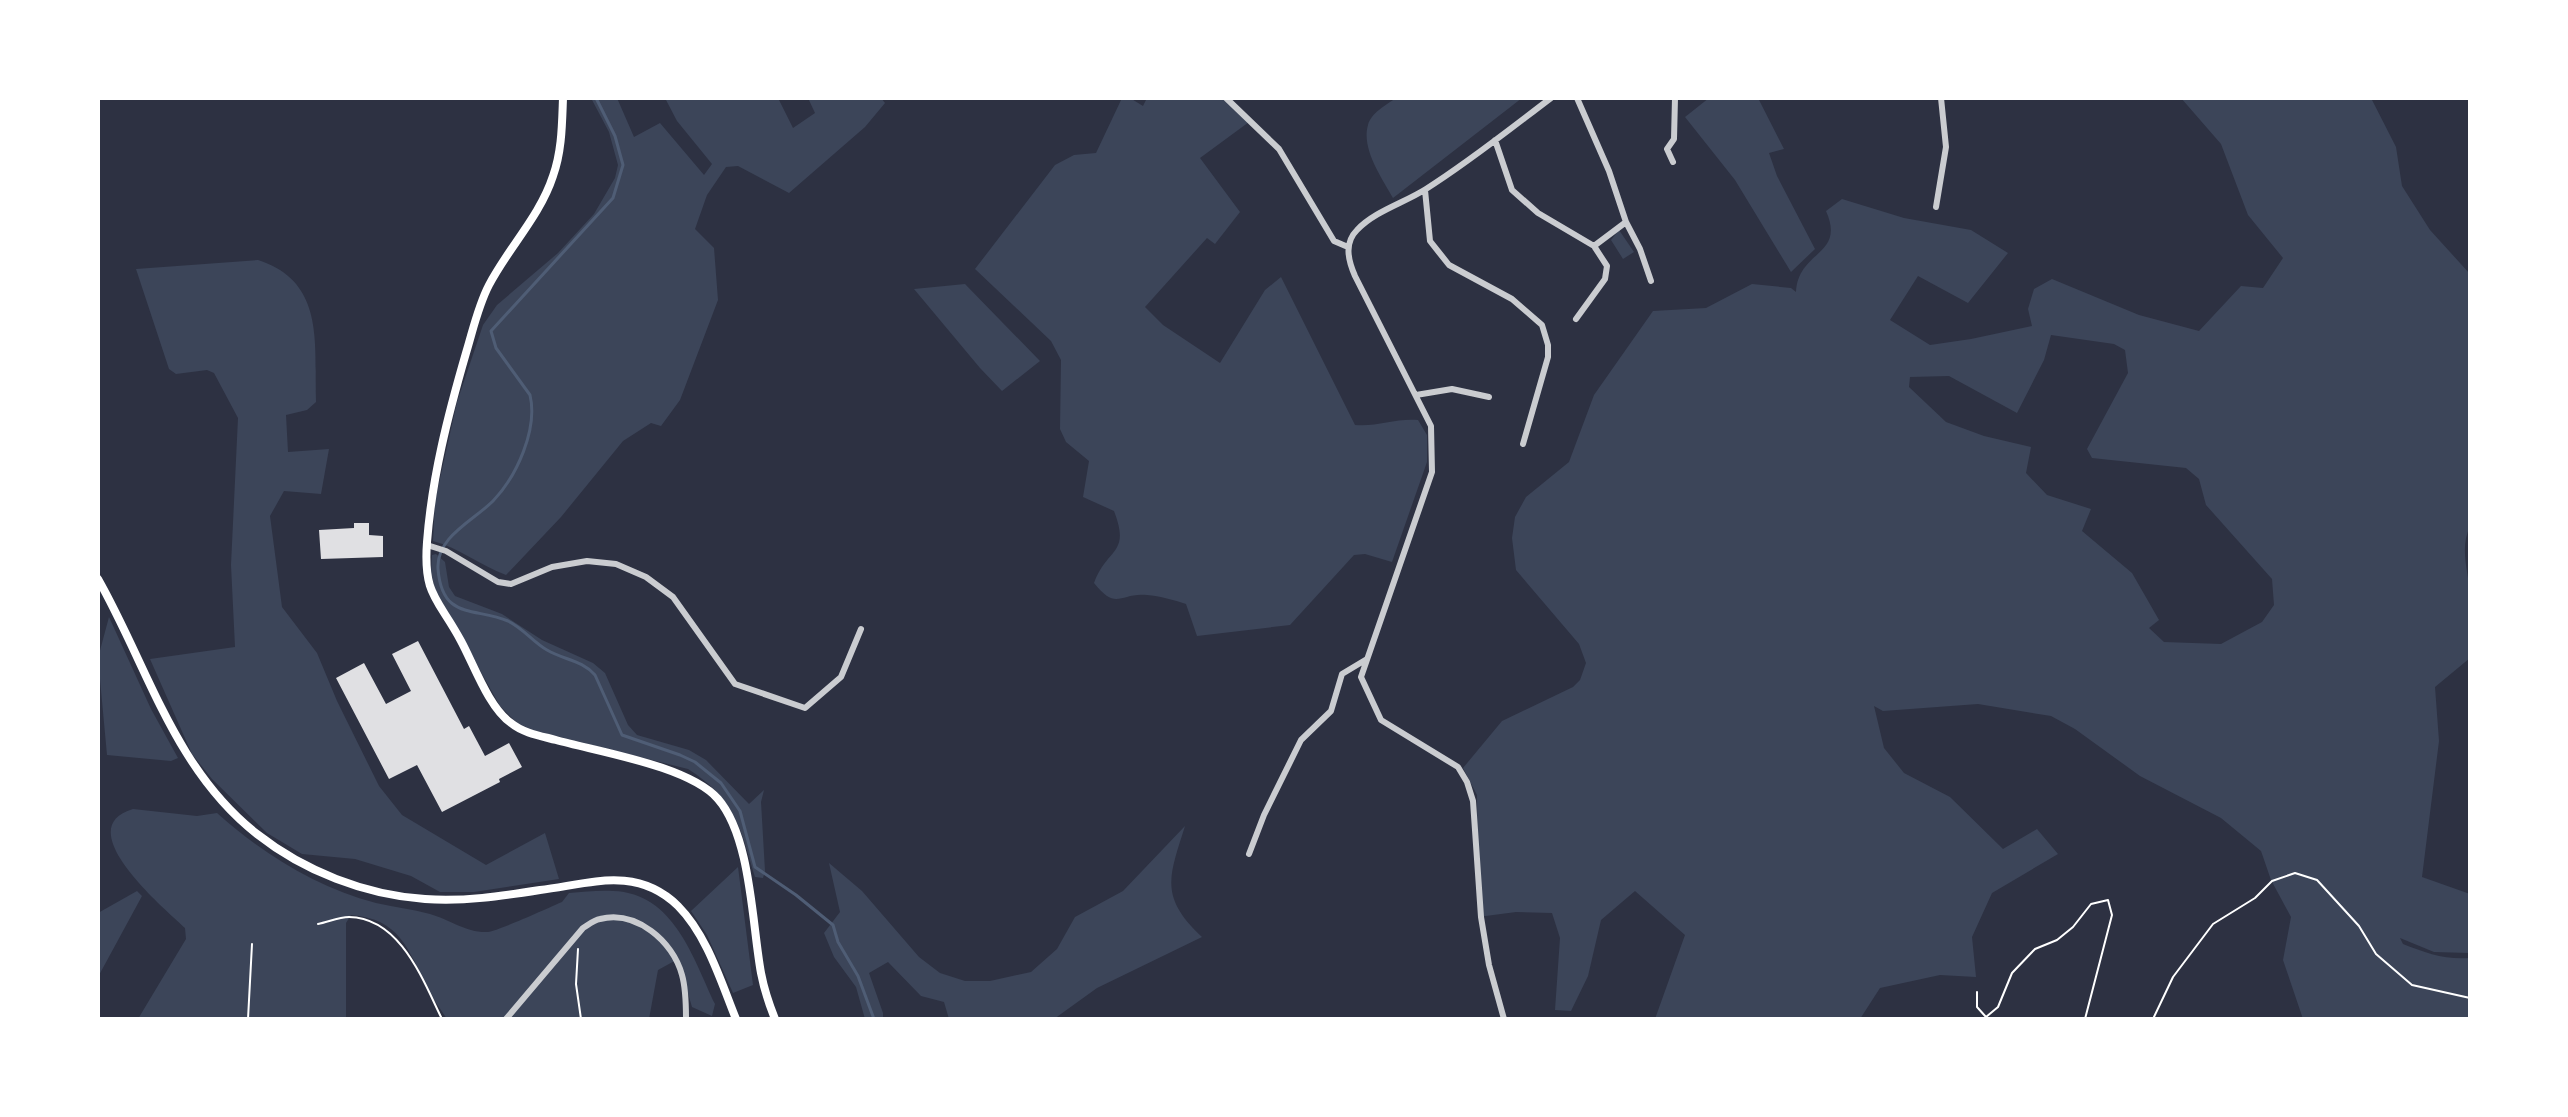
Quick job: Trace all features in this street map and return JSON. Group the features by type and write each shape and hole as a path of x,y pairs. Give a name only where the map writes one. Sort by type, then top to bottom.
{"main road":[{"path":"563,98 559,153 553,176 542,201 489,284 480,305 439,455 432,546 426,570 430,591 459,637 496,708 510,723 531,734 661,767 705,786 719,800 730,817 745,867 760,971 775,1019"},
{"path":"98,579 121,621 165,720 185,753 224,804 281,851 334,878 407,898 478,898 594,880 623,880 652,888 677,905 692,924 736,1019"}],"street":[{"path":"1226,98 1279,149 1334,241 1348,247"},
{"path":"1504,1019 1489,965 1481,917 1473,801 1458,767 1381,720 1361,677 1432,472 1431,426 1351,268 1348,247 1355,231 1425,190 1551,98"},
{"path":"1577,98 1651,281"},
{"path":"1673,162 1667,149 1674,139 1675,98"},
{"path":"1936,207 1946,147 1941,98"},
{"path":"1495,140 1512,190 1538,213 1594,246 1607,266 1605,279 1576,319"},
{"path":"1425,190 1430,241 1449,265 1512,299 1542,325 1548,357 1523,444"},
{"path":"1594,246 1626,222"},
{"path":"1416,395 1452,389 1489,397"},
{"path":"432,546 498,582 511,584 552,567 587,561 616,564 673,597 735,684 805,708 841,677 861,629"},
{"path":"1249,854 1264,815 1301,740 1331,711 1342,674 1367,659"},
{"path":"506,1019 583,928 599,919 624,918 643,925 655,934 681,972 686,1019"}],"path":[{"path":"2153,1019 2173,977 2213,924 2255,898 2272,881 2295,873 2317,880 2359,926 2376,954 2412,985 2470,998"},
{"path":"1977,992 1977,1007 1986,1017 1998,1007 2012,973 2035,949 2057,940 2073,927 2091,904 2108,900 2112,915 2085,1019"},
{"path":"318,924 348,917 363,920 388,932 405,948 442,1019"},
{"path":"577,936 576,984 581,1019"},
{"path":"248,1019 252,944"}],"shaded area":[{"path":"591,98 617,98 634,137 660,123 704,175 712,164 677,121 665,98 778,98 793,128 815,113 808,98 881,98 885,103 865,127 789,193 738,166 726,167 707,195 695,229 714,248 718,300 680,400 661,426 651,423 623,441 561,517 506,575 433,541 435,501 457,402 483,325 497,305 558,253 594,214 615,178 618,165 609,132"},
{"path":"1122,98 1130,98 1143,106 1147,98 1222,98 1249,122 1200,158 1240,212 1215,244 1207,238 1145,307 1163,325 1220,363 1265,290 1281,277 1355,425 1418,420 1427,435 1427,462 1392,562 1365,554 1354,555 1290,625 1197,636 1186,604 1147,595 1114,599 1094,583 1119,544 1119,525 1114,511 1083,497 1089,461 1066,442 1060,429 1061,360 1051,341 975,269 1055,165 1074,155 1096,153"},
{"path":"1396,98 1522,98 1393,198 1374,163 1367,134 1372,117"},
{"path":"1709,98 1758,98 1784,149 1769,153 1777,176 1815,249 1791,272 1735,180 1685,117"},
{"path":"2181,98 2371,98 2396,147 2402,186 2430,230 2470,274 2470,527 2465,552 2470,595 2470,658 2435,687 2439,741 2422,877 2470,894 2470,953 2434,952 2400,938 2403,944 2428,953 2470,958 2470,1019 2303,1019 2283,960 2291,917 2271,880 2261,851 2221,818 2140,776 2075,729 2051,716 1978,704 1883,711 1874,706 1884,748 1904,773 1950,797 2003,849 2037,829 2058,854 1992,893 1972,937 1976,977 1940,975 1880,988 1860,1019 1655,1019 1685,935 1635,891 1601,920 1588,976 1571,1011 1555,1010 1560,938 1552,913 1516,912 1478,917 1477,795 1463,768 1502,721 1573,687 1580,680 1586,663 1579,644 1516,570 1512,538 1515,517 1526,497 1569,462 1594,395 1653,311 1706,308 1752,284 1791,288 1796,292 1804,268 1830,237 1831,226 1826,211 1842,199 1904,218 1971,230 2008,253 1968,303 1918,276 1890,320 1930,345 2032,326 2028,309 2034,289 2052,279 2139,315 2199,331 2241,286 2263,288 2283,258 2248,215 2221,144","holes":["2051,335 2114,344 2125,350 2128,373 2087,449 2092,458 2186,468 2199,479 2206,505 2272,579 2274,605 2262,622 2221,644 2164,642 2149,628 2159,620 2132,573 2082,531 2091,509 2047,495 2026,473 2031,447 1984,436 1946,422 1909,387 1910,377 1949,376 2017,413 2044,360"]},
{"path":"1619,230 1634,252 1623,259 1611,240"},
{"path":"258,260 280,270 295,283 306,299 315,337 316,402 307,410 286,415 288,452 329,449 321,494 284,491 270,516 282,607 317,653 379,786 402,815 486,865 545,833 559,879 474,892 440,892 411,876 355,859 302,854 267,833 212,779 192,754 150,659 235,647 231,565 238,418 214,373 207,370 176,374 169,369 136,269"},
{"path":"965,284 1040,361 1002,391 914,289"},
{"path":"436,554 445,562 449,587 455,596 502,614 542,640 593,663 605,673 628,725 637,735 689,750 706,760 749,804 764,790 761,802 763,878 755,877 740,829 726,803 704,780 688,769 532,730 517,723 500,706 436,592 431,574 432,555"},
{"path":"109,617 151,709 178,758 171,761 107,755 98,658"},
{"path":"133,809 197,816 217,813 272,855 332,888 376,903 430,914 480,932 493,931 535,914 562,902 569,893 608,891 634,895 652,903 679,931 715,1004 712,1016 692,1007 678,959 658,970 649,1019 447,1019 407,948 392,929 368,918 351,915 346,923 346,1019 138,1019 186,939 185,928 142,887 115,850 111,833 116,819"},
{"path":"1185,826 1171,886 1179,910 1202,937 1097,988 1054,1019 949,1019 944,1002 921,996 888,962 869,973 883,1019 865,1019 856,987 834,957 824,933 840,912 829,863 862,891 919,957 940,973 965,981 990,981 1031,972 1057,949 1075,917 1123,891"},
{"path":"738,867 753,985 733,993 707,935 691,911"},
{"path":"137,891 142,896 98,977 98,913"}],"building":[{"path":"354,523 369,523 369,535 383,536 383,557 321,559 319,530 354,528"},
{"path":"418,641 464,729 469,726 485,756 509,743 522,767 442,812 417,765 389,779 336,678 364,663 386,704 411,691 392,654"}],"waterway":[{"path":"596,98 615,136 623,165 613,198 491,331 496,348 530,395 531,422 524,451 502,491 457,530 443,548 438,569 441,585 453,604 508,621 547,650 590,670 622,735 695,762 721,783 740,811 755,867 833,925 838,942 858,976 874,1019"}]}
